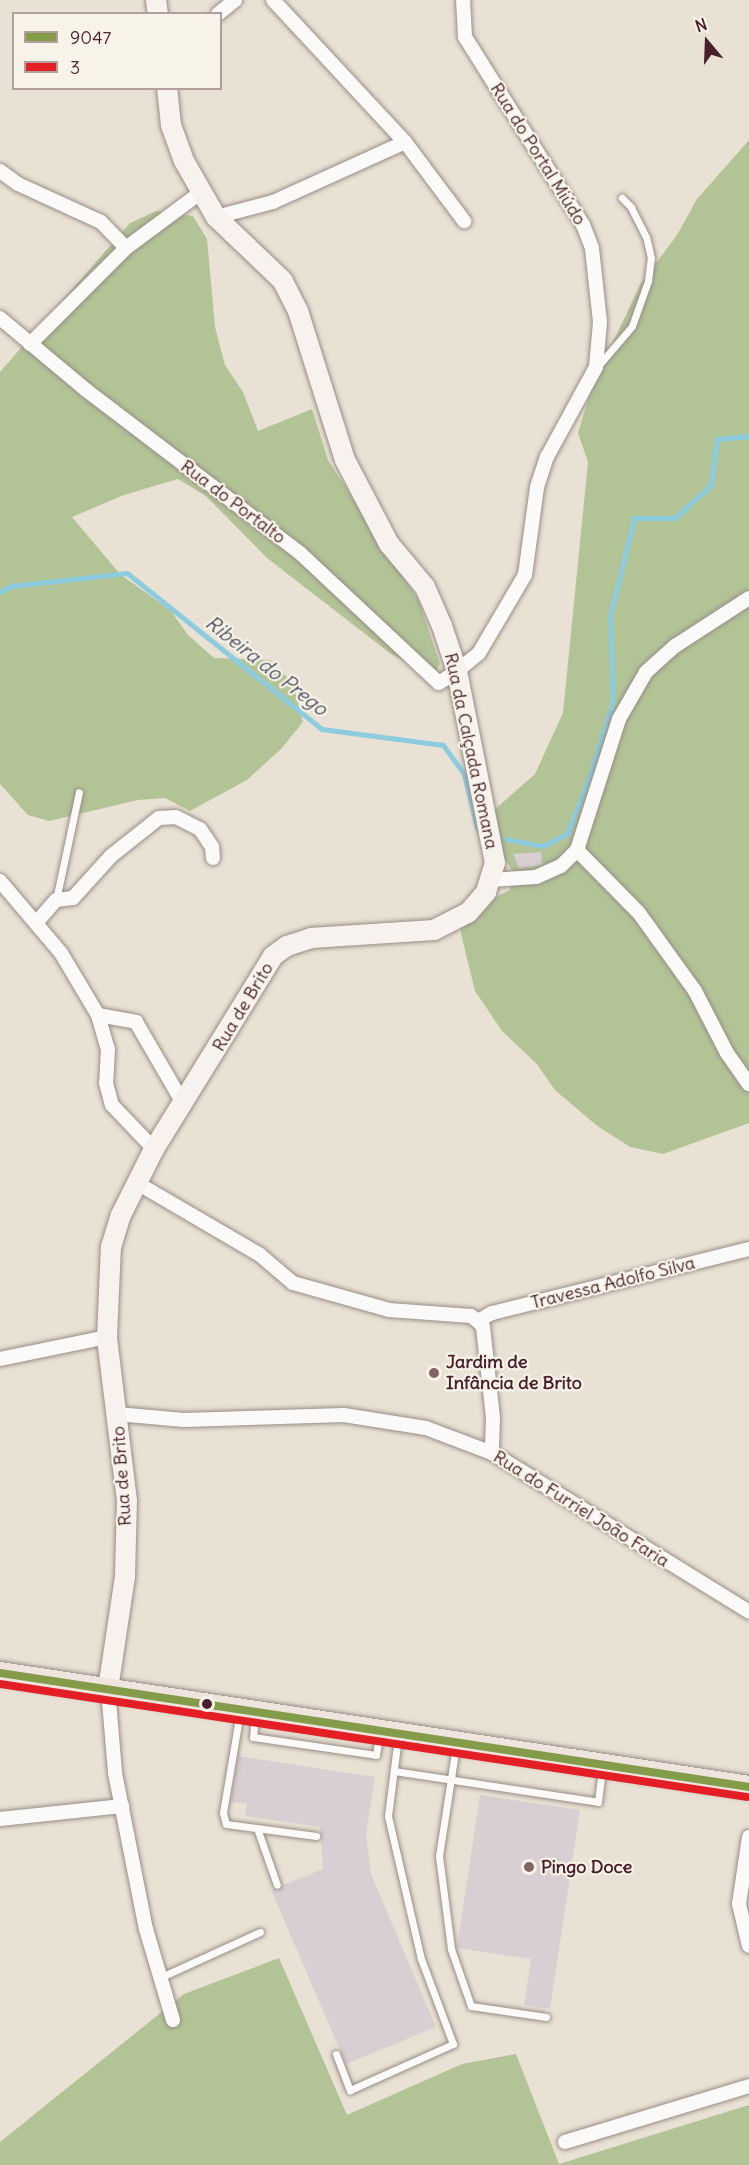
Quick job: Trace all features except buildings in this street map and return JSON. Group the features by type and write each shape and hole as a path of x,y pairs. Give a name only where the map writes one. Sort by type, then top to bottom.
{"main road":[{"path":"0,1673 749,1787"}],"street":[{"path":"220,12 235,0"},
{"path":"273,0 405,142 464,221"},
{"name":"Rua do Portal Miúdo","path":"457,671 479,653 525,576 537,487 547,457 596,368 600,322 592,248 577,215 465,37 463,0"},
{"name":"Rua da Calçada Romana","path":"167,90 171,125 200,193 216,217 283,281 298,311 345,460 389,544 425,587 457,671 495,863 490,880"},
{"path":"216,217 273,202 405,142"},
{"path":"0,171 18,184 101,222 126,248"},
{"path":"30,344 126,248 200,193"},
{"name":"Rua do Portalto","path":"0,318 30,344 300,553 438,683 457,671"},
{"path":"490,880 536,877 561,866 577,850 619,718 646,672 675,646 749,598"},
{"path":"36,923 56,900 73,898 111,856 159,818 177,817 200,829 212,847 213,858"},
{"path":"577,850 639,913 695,991 727,1053 749,1084"},
{"name":"Rua de Brito","path":"108,1689 125,1576 127,1501 107,1337 111,1247 137,1183 154,1149 273,956 287,946 311,938 434,930 468,913 486,892 490,880"},
{"path":"0,881 61,953 98,1015 108,1048 106,1083 112,1105 154,1149"},
{"path":"98,1015 136,1022 183,1103"},
{"path":"137,1183 260,1255 293,1283 389,1310 471,1316 478,1321 483,1327 493,1418 492,1453"},
{"name":"Travessa Adolfo Silva","path":"478,1321 492,1312 749,1249"},
{"path":"0,1359 107,1337"},
{"name":"Rua do Furriel João Faria","path":"117,1414 184,1420 344,1414 426,1428 492,1453 749,1612"},
{"path":"108,1689 115,1773 159,1978 173,2020"},
{"path":"0,1819 122,1806"},
{"path":"749,1837 739,1904 745,1916 749,1946"},
{"path":"565,2142 749,2086"}],"lane":[{"path":"596,368 632,326 648,281 651,258 645,237 631,207 622,198"},
{"path":"56,900 79,792"},
{"path":"248,1711 223,1812 226,1824 316,1836"},
{"path":"336,2054 350,2090 453,2044 421,1959 388,1816 394,1771 388,1733"},
{"path":"457,1743 439,1856 451,1949 471,2006 546,2017"},
{"path":"394,1771 598,1802 602,1766"},
{"path":"257,1828 277,1884"},
{"path":"159,1978 260,1932"}],"green space":[{"path":"749,140 749,1123 663,1154 630,1147 596,1125 555,1090 536,1063 502,1031 475,991 461,934 461,913 510,890 513,872 490,835 492,812 535,774 563,713 588,462 578,433 592,387 640,285 677,235 697,199"},
{"path":"156,211 193,216 207,239 215,327 225,365 243,392 258,431 312,409 328,460 419,601 440,664 434,676 391,654 267,558 206,496 178,479 124,495 72,517 120,574 171,611 188,635 214,658 270,660 293,683 303,722 281,749 247,780 190,811 165,798 138,800 49,821 28,815 0,784 0,372 130,223"},
{"path":"279,1958 347,2115 462,2064 516,2054 559,2164 749,2105 749,2165 0,2165 0,2142 184,1994"}],"waterway":[{"name":"Ribeira do Prego","path":"506,839 543,846 567,834 588,781 613,701 610,616 634,518 675,518 711,485 717,439 749,436"},
{"name":"Ribeira do Prego","path":"0,592 11,586 127,573 322,729 443,745 464,774 477,828"}],"transit line":[{"name":"9047","path":"0,1673 749,1787"},
{"name":"3","path":"0,1684 747,1797"}],"place":[{"name":"Jardim de Infância de Brito","path":"434,1373"},
{"name":"Pingo Doce","path":"529,1867"}]}
